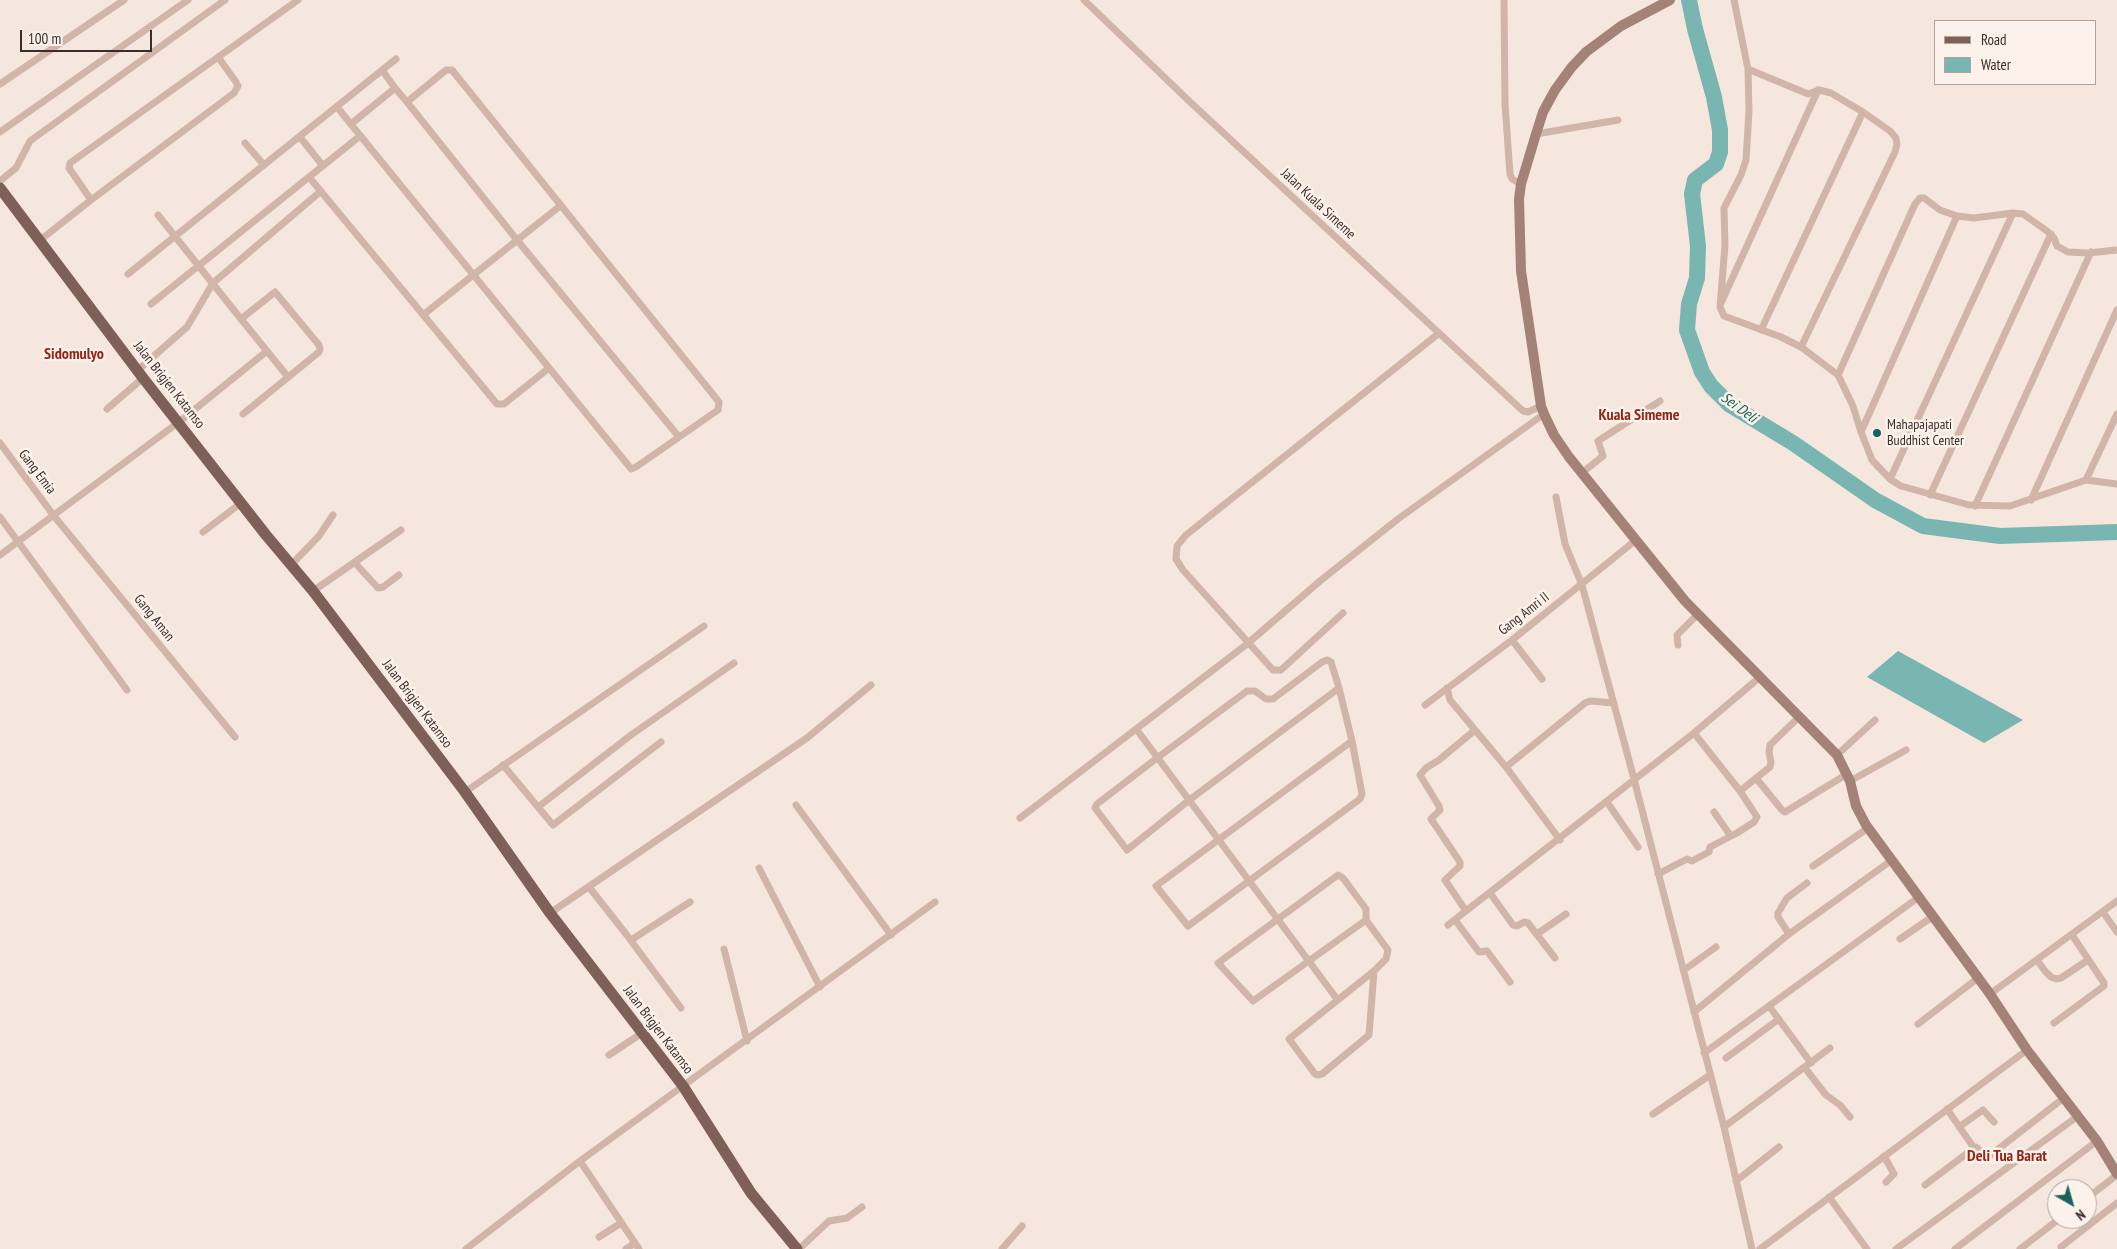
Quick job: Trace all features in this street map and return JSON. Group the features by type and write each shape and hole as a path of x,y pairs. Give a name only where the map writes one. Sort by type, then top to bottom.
{"main road":[{"path":"1670,0 1602,38 1571,68 1543,112 1536,134 1521,184 1519,199 1521,271 1543,410 1561,446 1698,614 1837,755 1848,778 1856,806 1868,828 1990,994 2027,1050 2097,1141 2117,1174"},
{"name":"Jalan Brigjen Katamso","path":"0,188 140,374 241,503 313,590 465,792 550,913 682,1086 751,1193 798,1249"}],"street":[{"path":"0,84 124,0"},
{"path":"0,132 188,0"},
{"path":"0,181 16,168 30,142 225,0"},
{"path":"90,200 68,168 70,163 298,0"},
{"name":"Jalan Kuala Simeme","path":"1084,0 1188,100 1523,411 1543,410"},
{"path":"1504,0 1505,104 1510,174 1512,179 1521,184"},
{"path":"1734,0 1748,69 1749,111 1746,160 1741,175 1724,208 1725,245 1720,307 1724,316 1802,347 1838,375 1853,406 1860,432 1872,460 1890,479 1901,486 1975,506 2010,506 2086,480 2117,484"},
{"path":"39,241 90,200 234,93 238,86 218,57"},
{"path":"128,274 396,58"},
{"path":"1748,69 1808,94 1819,90 1831,93 1863,112 1890,131 1896,138 1897,144 1802,347"},
{"path":"382,70 517,240 679,437"},
{"path":"336,107 632,469 716,412 719,402 452,70 446,70 407,102"},
{"path":"350,124 395,88"},
{"path":"1720,307 1819,90"},
{"path":"1761,330 1863,112"},
{"path":"1536,134 1618,120"},
{"path":"151,304 360,136"},
{"path":"300,137 323,166"},
{"path":"245,142 264,165"},
{"path":"309,177 495,402 499,405 504,404 549,368"},
{"path":"107,409 187,327 214,283 321,190"},
{"path":"1838,375 1918,199 1924,198 1940,210 1957,216 1982,218 2013,213 2027,216 2051,234 2057,246 2062,250 2091,252 2117,250"},
{"path":"424,315 560,206"},
{"path":"1890,479 2013,213"},
{"path":"158,215 288,377"},
{"path":"1860,432 1957,216"},
{"path":"1930,495 2051,234"},
{"path":"1975,506 2091,252"},
{"path":"241,319 273,293 277,293 319,345 320,349 243,414"},
{"path":"2031,500 2117,310"},
{"path":"1343,613 1278,672 1273,670 1183,570 1176,559 1177,546 1186,534 1438,334"},
{"path":"0,555 179,422 267,351"},
{"path":"1582,472 1603,456 1598,441 1660,401"},
{"path":"1020,818 1248,644 1320,581 1398,519 1543,410"},
{"path":"2086,480 2117,414"},
{"name":"Gang Emia","path":"0,443 54,516"},
{"path":"1556,497 1565,544 1582,585 1684,970 1724,1127 1752,1249"},
{"path":"203,532 241,503"},
{"path":"291,565 319,536 333,515"},
{"name":"Gang Aman","path":"54,516 234,737"},
{"path":"0,517 127,690"},
{"path":"313,590 401,530"},
{"name":"Gang Amri II","path":"1425,705 1512,640 1636,540"},
{"path":"355,563 378,588 383,587 399,575"},
{"path":"1678,645 1677,635 1698,614"},
{"path":"465,792 704,626"},
{"path":"1512,640 1542,679"},
{"path":"1339,688 1188,801 1128,850 1096,809 1097,804 1247,691 1255,691 1266,699 1273,699 1324,660 1331,662 1339,688 1352,741 1362,790 1360,799 1249,879 1188,926 1156,886 1352,741"},
{"path":"538,807 631,735 734,663"},
{"path":"1448,925 1560,840 1694,733 1760,677"},
{"path":"550,913 807,738 871,685"},
{"path":"1447,688 1450,700 1506,767 1560,840"},
{"path":"1506,767 1585,703 1590,701 1614,703"},
{"path":"1740,792 1771,764 1770,745 1798,717"},
{"path":"1837,755 1875,720"},
{"path":"1137,730 1337,999"},
{"path":"1466,911 1445,880 1460,866 1460,862 1431,820 1440,810 1420,775 1426,768 1440,760 1475,730"},
{"path":"1658,874 1687,859 1692,860 1709,852 1709,848 1754,822 1757,817 1694,733"},
{"path":"504,765 553,826 661,742"},
{"path":"1756,778 1785,812 1848,778 1906,750"},
{"path":"1607,802 1638,847"},
{"path":"796,806 891,935"},
{"path":"1714,812 1730,836"},
{"path":"1813,866 1868,828"},
{"path":"1694,1012 1790,934 1892,860"},
{"path":"759,868 820,987"},
{"path":"1366,920 1253,1001 1218,963 1331,879 1340,875 1366,909 1366,920 1388,950 1386,959 1374,971 1289,1039 1318,1075 1322,1074 1369,1036 1374,971"},
{"path":"1790,934 1778,917 1778,913 1787,898 1807,883"},
{"path":"589,887 681,1008"},
{"path":"1490,893 1513,925 1517,926 1526,922 1555,958"},
{"path":"1704,1054 1919,897"},
{"path":"1990,994 2117,901"},
{"path":"631,940 690,902"},
{"path":"466,1249 580,1161 936,902"},
{"path":"2103,912 2117,932"},
{"path":"1537,934 1566,914"},
{"path":"1900,939 1932,917"},
{"path":"1455,920 1479,952 1487,951 1510,982"},
{"path":"2054,1023 2104,986 2104,983 2072,935"},
{"path":"1684,970 1716,947"},
{"path":"724,949 747,1041"},
{"path":"2037,960 2045,972 2050,977 2056,979 2088,960"},
{"path":"1918,1024 1978,978"},
{"path":"1768,1006 1779,1019 1826,1095 1840,1105 1850,1117"},
{"path":"1726,1058 1779,1019"},
{"path":"609,1055 642,1033"},
{"path":"1724,1127 1830,1048"},
{"path":"1760,1249 2027,1050"},
{"path":"1653,1114 1710,1076"},
{"path":"1947,1109 1974,1148 1976,1147 1988,1157 2065,1098"},
{"path":"1959,1127 1983,1110 1994,1122"},
{"path":"1896,1249 2078,1116"},
{"path":"1955,1249 2097,1141"},
{"path":"1736,1181 1779,1147"},
{"path":"1925,1185 1974,1148"},
{"path":"1884,1156 1894,1174 1886,1182"},
{"path":"580,1161 637,1246 626,1249"},
{"path":"2097,1190 2117,1174"},
{"path":"1829,1197 1867,1249"},
{"path":"2061,1247 2117,1203"},
{"path":"798,1249 829,1221 850,1217 862,1207"},
{"path":"599,1237 621,1223"},
{"path":"1002,1249 1022,1226"},
{"path":"2020,1249 2047,1228"}],"water":[{"path":"1898,651 2023,720 1984,743 1867,677"}],"waterway":[{"name":"Sei Deli","path":"1689,0 1714,97 1720,130 1720,152 1716,164 1695,180 1692,194 1698,246 1697,278 1689,304 1687,330 1702,372 1711,386 1730,405 1793,443 1875,500 1923,526 2000,536 2117,532"}],"place":[{"name":"Mahapajapati Buddhist Center","path":"1877,433"}],"district":[{"name":"Sidomulyo","path":"74,354"},
{"name":"Kuala Simeme","path":"1639,415"},
{"name":"Deli Tua Barat","path":"2007,1156"}]}
